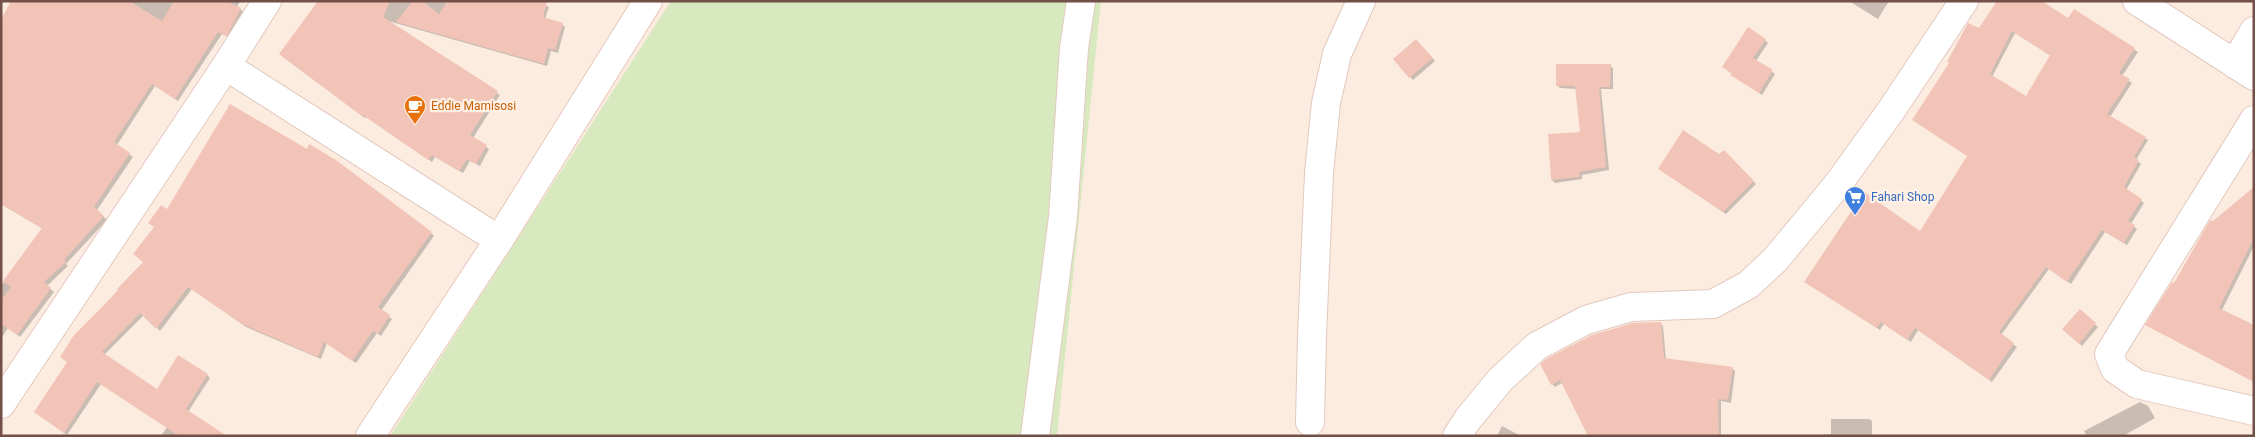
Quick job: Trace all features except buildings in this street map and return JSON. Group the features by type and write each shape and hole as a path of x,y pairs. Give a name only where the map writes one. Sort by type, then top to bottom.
{"street":[{"path":"1,404 226,66 266,1"},
{"path":"370,436 499,240 648,1"},
{"path":"1035,436 1064,217 1074,48 1081,1"},
{"path":"1310,422 1319,173 1326,103 1337,54 1361,1"},
{"path":"1457,436 1500,380 1537,346 1586,320 1631,307 1713,304 1748,285 1775,260 1838,184 1890,112 1964,1"},
{"path":"2137,1 2244,70 2254,31"},
{"path":"226,66 499,240"},
{"path":"2254,120 2109,354 2115,369 2137,384 2254,411"}],"green space":[{"path":"671,1 1101,1 1057,436 390,436"}],"place":[{"name":"Eddie Mamisosi","path":"415,125"},
{"name":"Fahari Shop","path":"1855,216"}]}
